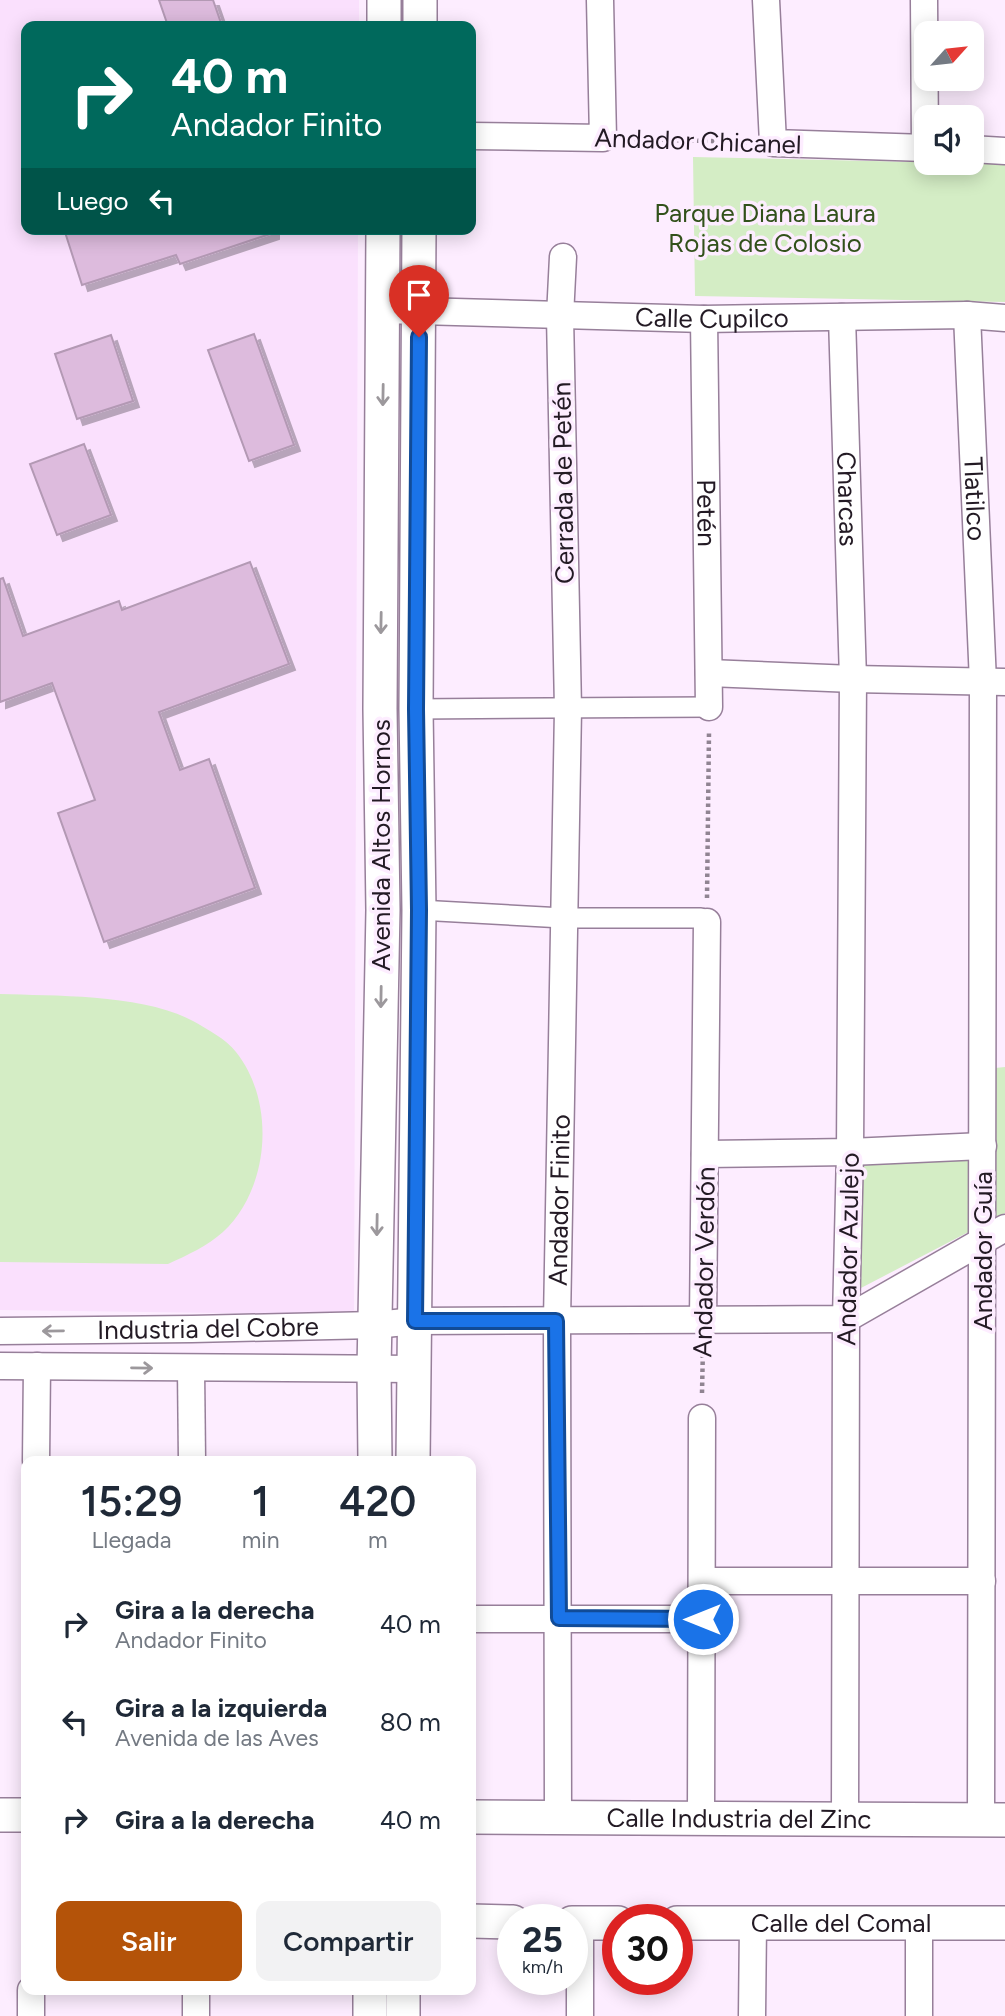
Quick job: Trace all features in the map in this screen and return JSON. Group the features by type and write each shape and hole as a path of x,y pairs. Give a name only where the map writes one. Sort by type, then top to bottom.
{"street":[{"path":"384,0 384,21"},
{"path":"420,0 420,21"},
{"path":"600,0 603,138"},
{"path":"766,0 773,143"},
{"path":"924,0 925,105"},
{"name":"Andador Chicanel","path":"476,136 603,138"},
{"name":"Andador Chicanel","path":"773,143 914,148"},
{"path":"984,149 1005,150"},
{"name":"Avenida Altos Hornos","path":"375,1456 374,1369 383,910 380,709 383,235"},
{"name":"Avenida Altos Hornos","path":"413,1456 419,910 416,709 419,235"},
{"name":"Cerrada de Petén","path":"563,257 560,316 568,709"},
{"name":"Calle Cupilco","path":"383,310 704,319 967,315 1005,317"},
{"name":"Tlatilco","path":"967,315 994,682"},
{"name":"Charcas","path":"842,317 853,679"},
{"name":"Petén","path":"704,319 709,707"},
{"path":"709,673 994,682"},
{"name":"Andador Azulejo","path":"845,1819 846,1319 850,1152 853,679"},
{"name":"Andador Guía","path":"993,1820 982,1581 994,1233 983,1146 994,682"},
{"path":"416,709 709,707"},
{"name":"Andador Finito","path":"558,1818 556,1321 568,709"},
{"path":"419,910 563,918 701,918 707,922"},
{"name":"Andador Verdón","path":"703,1321 707,922"},
{"path":"705,1154 850,1152 983,1146"},
{"path":"846,1319 994,1233"},
{"name":"Industria del Cobre","path":"0,1331 375,1325 415,1321 846,1319"},
{"name":"Industria del Cobre","path":"0,1366 414,1369"},
{"path":"36,1456 37,1366"},
{"path":"191,1369 192,1456"},
{"path":"701,1818 702,1418"},
{"path":"703,1581 982,1581"},
{"path":"476,1619 703,1619"},
{"path":"0,1815 21,1815"},
{"name":"Calle Industria del Zinc","path":"476,1817 993,1820"},
{"path":"476,1922 497,1922"},
{"name":"Calle del Comal","path":"693,1923 1005,1923"},
{"path":"752,2016 753,1923"},
{"path":"919,1923 919,2016"},
{"path":"31,2016 32,1995"},
{"path":"195,2016 196,1995"},
{"path":"370,1995 370,2016"},
{"path":"403,1995 403,2016"},
{"path":"579,1995 580,2016"}],"path":[{"name":"Andador Chicanel","path":"603,138 773,143"},
{"path":"707,922 709,707"},
{"name":"Andador Verdón","path":"702,1418 703,1321"}],"shaded area":[{"path":"0,0 359,0 359,21 21,21 21,235 358,235 354,1315 0,1310"}],"green space":[{"name":"Parque Diana Laura Rojas de Colosio","path":"693,157 914,162 914,175 984,175 984,164 1005,164 1005,302 695,296"},
{"path":"0,994 99,998 150,1006 193,1021 232,1047 249,1072 257,1095 262,1119 262,1144 258,1169 250,1192 239,1214 223,1232 204,1246 168,1264 0,1262"},
{"path":"1005,1067 1005,1213 861,1288 863,1140 994,1133 995,1068"}],"building":[{"path":"159,0 213,0 220,21 166,21"},
{"path":"66,235 267,235 180,264 176,255 82,285"},
{"path":"254,334 294,445 249,461 208,350"},
{"path":"111,335 133,401 77,419 55,354"},
{"path":"84,444 111,515 57,535 30,464"},
{"path":"250,562 289,664 159,712 180,770 209,759 255,888 104,942 58,813 95,800 52,683 0,702 0,579 3,578 23,636 119,601 122,610"}],"route":[{"path":"419,337 416,709 419,910 415,1321 556,1321 559,1618 703,1619"}]}
